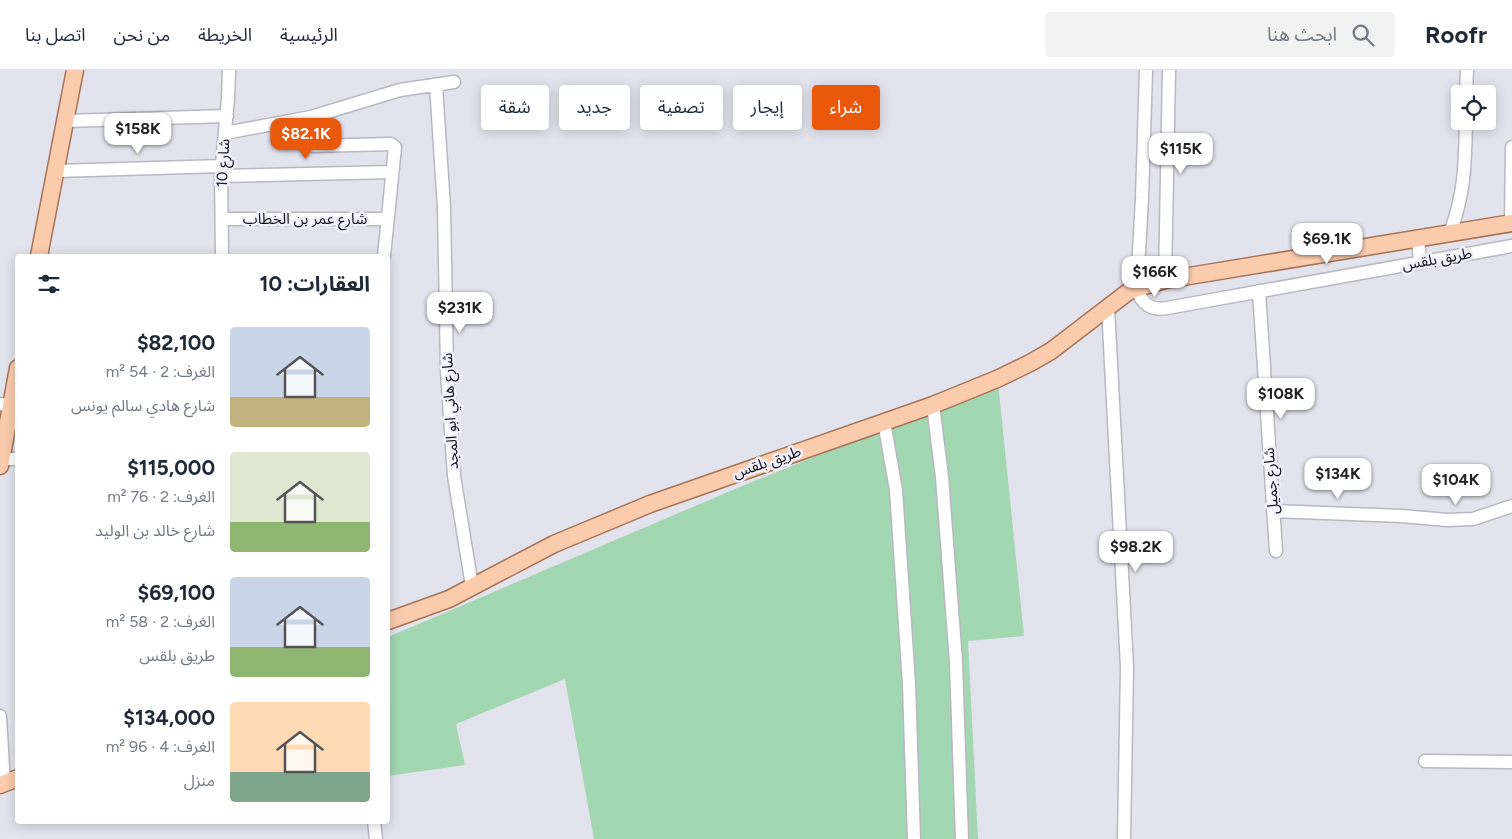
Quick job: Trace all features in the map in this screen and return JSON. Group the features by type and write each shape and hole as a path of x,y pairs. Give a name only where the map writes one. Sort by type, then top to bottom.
{"main road":[{"path":"39,254 75,70"},
{"name":"طريق بلقس","path":"390,620 428,607 554,544 650,504 933,404 1030,363 1051,351 1128,292 1137,288 1165,280 1418,241 1450,233 1511,223"},
{"path":"4,459 9,407 15,381"}],"street":[{"name":"شارع 10","path":"222,254 222,171 229,70"},
{"path":"1137,288 1146,70"},
{"path":"1165,280 1169,70"},
{"path":"1466,85 1467,70"},
{"path":"225,133 311,117 400,90 454,82"},
{"name":"شارع هاني ابو المجد","path":"436,84 444,208 448,379 454,476 472,586"},
{"path":"66,120 227,116"},
{"path":"1450,233 1458,212 1463,190 1466,130"},
{"path":"313,146 393,144 395,149 391,172 384,254"},
{"path":"1511,223 1512,147"},
{"path":"56,171 391,172"},
{"name":"شارع عمر بن الخطاب","path":"222,219 387,219"},
{"path":"1418,241 1420,260"},
{"name":"طريق بلقس","path":"1137,288 1139,296 1144,303 1151,308 1159,310 1420,260 1512,246"},
{"name":"شارع جميل","path":"1259,291 1276,551"},
{"path":"1108,307 1127,666 1124,839"},
{"path":"933,404 942,477 956,662 962,839"},
{"path":"884,422 896,490 909,684 914,839"},
{"path":"1273,511 1402,516 1447,520 1473,519 1512,506"},
{"path":"0,716 7,783"},
{"path":"1425,762 1512,762"},
{"path":"374,824 376,839"}],"green space":[{"path":"998,382 1024,636 968,641 978,839 594,839 565,679 456,724 465,765 390,776 390,636 742,486"}]}
